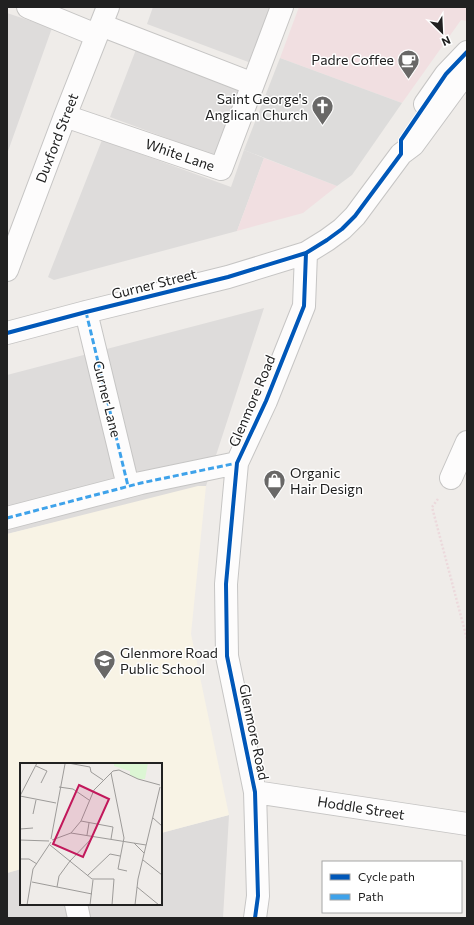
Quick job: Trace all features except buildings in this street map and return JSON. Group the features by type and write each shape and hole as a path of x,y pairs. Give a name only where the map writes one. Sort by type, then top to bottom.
{"street":[{"path":"28,7 102,23 253,84"},
{"name":"White Lane","path":"65,116 221,169 282,7"},
{"name":"Duxford Street","path":"7,268 102,23"},
{"path":"401,154 401,140 446,74 467,52"},
{"path":"306,252 327,240 347,225 401,154 413,145 457,85 467,74"},
{"name":"Gurner Street","path":"7,333 228,277 306,252"},
{"name":"Glenmore Road","path":"255,918 258,896 255,792 227,656 226,584 237,463 266,401 304,306 306,252"},
{"name":"Gurner Lane","path":"86,312 128,486"},
{"path":"451,478 467,442"},
{"path":"7,518 128,486 237,463"},
{"name":"Hoddle Street","path":"255,792 467,824"},
{"path":"76,905 79,918"}],"path":[{"path":"432,507 467,639"}],"shaded area":[{"path":"153,7 273,7 251,63 147,24"},
{"path":"299,7 467,7 467,21 461,20 402,103 280,58"},
{"path":"7,13 52,28 7,154"},
{"path":"137,47 243,87 215,156 110,117"},
{"path":"280,58 402,103 352,175 337,186 244,150"},
{"path":"102,140 231,187 244,150 264,158 237,231 54,280 48,277"},
{"path":"264,158 337,186 303,213 237,231"},
{"path":"264,308 206,486 7,534 7,375"},
{"name":"Glenmore Road Public School","path":"198,486 206,486 191,634 229,815 162,833 162,763 20,763 20,869 7,873 7,534"},
{"path":"229,815 223,918 7,918 7,873 20,869 20,905 162,905 162,833"}],"marked path":[{"path":"86,312 128,486"},
{"path":"7,518 141,483 237,463"}],"cycle path":[{"path":"7,333 228,277 306,253 342,229 355,216 401,154 401,140 446,74 467,52"},
{"path":"255,918 258,896 255,792 227,656 226,584 237,463 266,401 304,306 306,253"}],"place":[{"name":"Padre Coffee","path":"409,80"},
{"name":"Saint George's Anglican Church","path":"323,126"},
{"name":"Organic Hair Design","path":"274,500"},
{"name":"Glenmore Road Public School","path":"104,680"}]}
